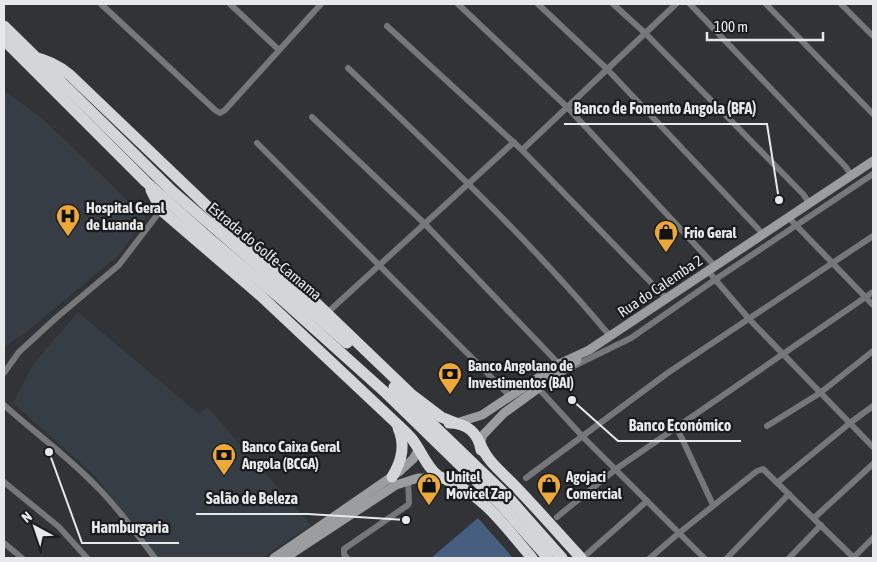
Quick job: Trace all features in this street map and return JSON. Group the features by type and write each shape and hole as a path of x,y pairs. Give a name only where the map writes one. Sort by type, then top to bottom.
{"highway":[{"name":"Estrada do Golfe-Camama","path":"4,26 172,191 319,317 391,391 505,501"},
{"name":"Estrada do Golfe-Camama","path":"4,40 146,182 211,240 391,391"},
{"path":"33,56 46,59 58,65 70,75 254,251 327,313 412,396 441,418 470,429 485,454 495,466 584,556"},
{"path":"146,182 159,213 261,296 412,439 431,469 483,502 532,558"},
{"path":"392,477 399,466 403,450 402,440 395,422"},
{"path":"438,427 456,423"},
{"path":"418,451 428,436"},
{"path":"477,466 481,453 480,443"},
{"path":"443,478 454,479 467,475"},
{"path":"505,501 548,558"},
{"path":"505,501 562,558"}],"main road":[{"name":"Rua do Calemba 2","path":"562,368 666,298 764,236 873,161"},
{"path":"480,443 483,435 504,413 539,389 562,368"},
{"path":"456,423 482,415 562,368"},
{"path":"274,558 392,477 407,465 418,451"},
{"path":"285,558 384,491 408,480 443,478"}],"street":[{"path":"230,4 280,50"},
{"path":"104,5 215,110 220,112 225,110 321,4"},
{"path":"458,4 567,107 712,268 716,279 749,319 873,447"},
{"path":"538,4 607,69 764,236"},
{"path":"613,4 645,33 803,194 810,204"},
{"path":"522,150 676,4"},
{"path":"690,4 845,166 852,176"},
{"path":"766,4 873,114"},
{"path":"841,4 873,36"},
{"path":"387,26 514,142 666,298"},
{"path":"348,68 468,183 571,290 610,336"},
{"path":"312,117 424,223 562,368 605,352 631,338 873,174"},
{"path":"327,313 514,142"},
{"path":"258,143 511,397"},
{"path":"4,372 26,347 119,265 159,213"},
{"path":"789,218 873,305"},
{"path":"526,478 669,372 873,236"},
{"path":"557,518 616,469 873,292"},
{"path":"767,426 820,393 873,351"},
{"path":"539,389 704,558"},
{"path":"4,405 74,464 99,489 155,558"},
{"path":"778,482 873,406"},
{"path":"677,428 713,505"},
{"path":"814,518 873,464"},
{"path":"650,558 713,505 757,471 763,469 854,558 873,538"},
{"path":"347,558 344,554 344,549 408,505 408,480"},
{"path":"4,482 59,527 87,558"},
{"path":"727,558 789,494"},
{"path":"584,556 647,501"},
{"path":"789,558 821,525"},
{"path":"4,543 22,558"}],"shaded area":[{"name":"Hospital Geral de Luanda","path":"4,91 43,119 146,218 119,255 24,334 4,347"},
{"path":"78,312 199,414 207,407 311,525 262,558 159,558 95,476 13,403 34,363"},
{"path":"478,518 513,558 431,558"}],"place":[{"name":"Banco de Fomento Angola (BFA)","path":"779,200"},
{"name":"Hospital Geral de Luanda","path":"68,237"},
{"name":"Frio Geral","path":"666,253"},
{"name":"Banco Angolano de Investimentos (BAI)","path":"450,395"},
{"name":"Banco Económico","path":"572,400"},
{"name":"Hamburgaria","path":"49,452"},
{"name":"Banco Caixa Geral Angola (BCGA)","path":"224,476"},
{"name":"Unitel Movicel Zap","path":"429,506"},
{"name":"Agojaci Comercial","path":"549,506"},
{"name":"Salão de Beleza","path":"406,520"}]}
